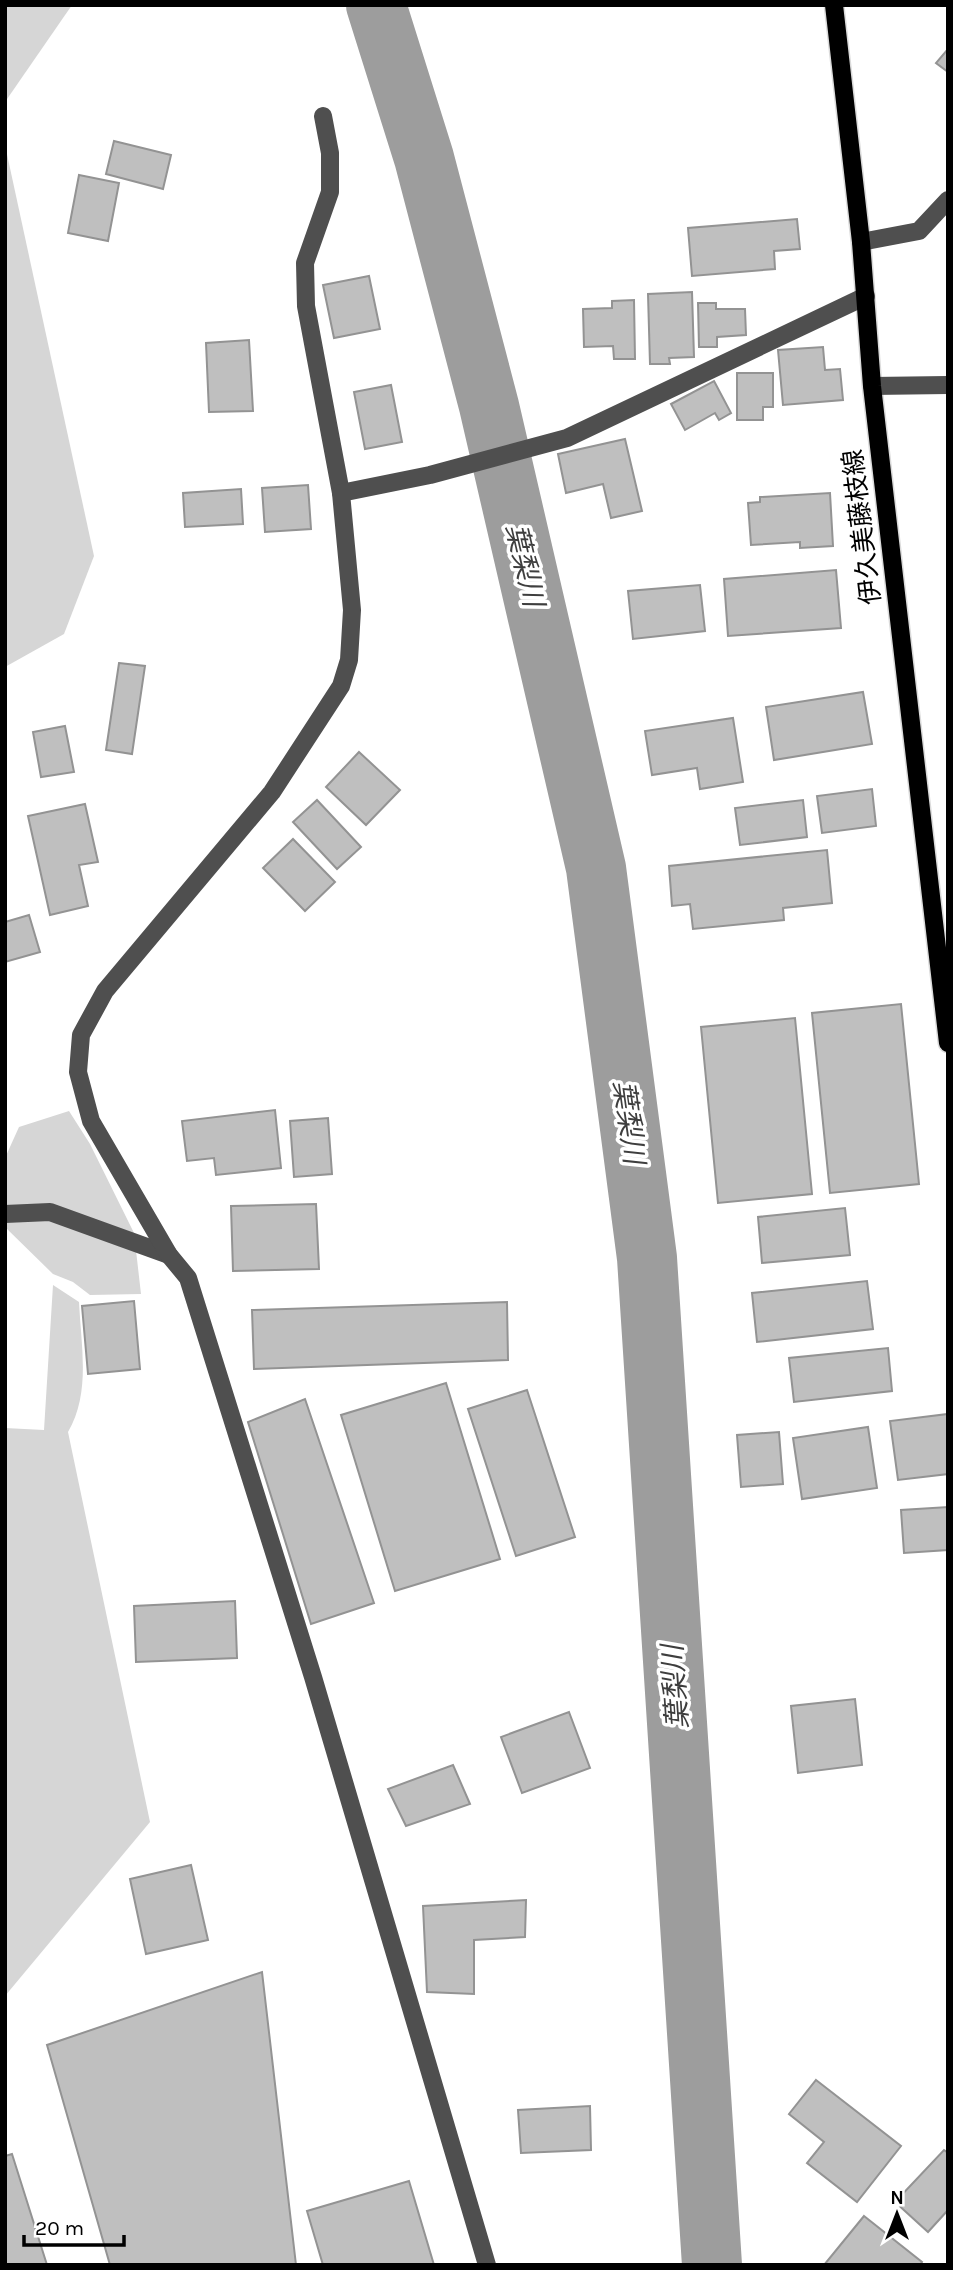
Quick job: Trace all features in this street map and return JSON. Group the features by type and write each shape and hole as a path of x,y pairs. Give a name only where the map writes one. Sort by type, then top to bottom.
{"main road":[{"name":"伊久美藤枝線","path":"834,5 861,242 872,386 948,1043"}],"street":[{"path":"323,116 330,153 330,192 304,263 306,306 341,493 352,610 349,660 341,686 272,792 105,991 81,1035 78,1072 91,1121 169,1255 188,1278 313,1677 487,2265"},
{"path":"861,242 919,231 948,201"},
{"path":"341,493 430,475 567,438 866,296"},
{"path":"872,386 948,385"},
{"path":"5,1214 50,1212 169,1255"}],"shaded area":[{"path":"5,5 72,5 5,102"},
{"path":"5,145 94,556 64,634 5,667"},
{"path":"69,1111 90,1144 134,1233 141,1294 90,1295 73,1282 53,1274 5,1227 5,1158 19,1127"},
{"path":"53,1285 79,1302 82,1385 80,1401 68,1432 150,1822 5,1996 5,1428 44,1430"}],"building":[{"path":"948,49 948,72 936,63"},
{"path":"114,141 171,155 163,189 106,174"},
{"path":"79,175 119,183 108,241 68,233"},
{"path":"797,219 800,249 774,251 775,269 692,276 688,228"},
{"path":"369,276 380,329 334,338 323,285"},
{"path":"692,292 694,357 669,358 670,364 650,364 648,294"},
{"path":"634,300 635,359 614,359 613,346 584,347 583,309 612,308 612,301"},
{"path":"698,303 716,303 716,309 745,309 746,335 717,337 717,347 699,347"},
{"path":"249,340 253,411 209,412 206,343"},
{"path":"823,347 825,370 840,369 843,400 783,405 778,350"},
{"path":"737,373 773,373 773,407 763,407 763,420 737,420"},
{"path":"714,381 731,413 719,420 715,413 685,430 671,404"},
{"path":"391,385 402,442 365,449 354,392"},
{"path":"625,439 642,511 611,518 603,484 566,493 558,454"},
{"path":"308,485 311,529 265,532 262,488"},
{"path":"241,489 243,524 185,527 183,493"},
{"path":"830,493 833,546 800,548 800,542 751,545 748,503 760,502 760,497"},
{"path":"836,570 841,628 728,636 724,579"},
{"path":"700,585 705,631 633,639 628,591"},
{"path":"119,663 145,666 132,754 106,750"},
{"path":"863,692 872,744 774,760 766,707"},
{"path":"733,718 743,782 700,789 697,768 652,775 645,731"},
{"path":"65,726 74,772 41,777 33,732"},
{"path":"359,752 400,790 366,825 326,787"},
{"path":"872,789 876,826 822,833 817,796"},
{"path":"317,800 361,847 337,869 293,822"},
{"path":"803,800 807,837 740,845 735,808"},
{"path":"85,804 98,862 79,865 88,906 50,915 28,816"},
{"path":"293,839 335,882 305,911 263,868"},
{"path":"827,850 832,903 783,908 784,920 693,929 690,904 672,906 669,866"},
{"path":"29,915 40,952 5,962 5,922"},
{"path":"901,1004 919,1184 830,1193 812,1013"},
{"path":"795,1018 812,1194 718,1203 701,1027"},
{"path":"275,1110 281,1168 216,1175 214,1158 187,1161 182,1121"},
{"path":"328,1118 332,1174 294,1177 290,1121"},
{"path":"316,1204 319,1269 233,1271 231,1206"},
{"path":"845,1208 850,1255 762,1263 758,1217"},
{"path":"867,1281 873,1329 757,1342 752,1293"},
{"path":"134,1301 140,1369 88,1374 82,1306"},
{"path":"507,1302 508,1360 254,1369 252,1310"},
{"path":"888,1348 892,1391 794,1402 789,1358"},
{"path":"446,1383 500,1559 395,1591 341,1415"},
{"path":"527,1390 575,1537 516,1556 468,1409"},
{"path":"305,1399 374,1603 311,1624 248,1422"},
{"path":"948,1414 948,1474 898,1480 890,1421"},
{"path":"868,1427 877,1488 802,1499 793,1438"},
{"path":"779,1432 783,1484 741,1487 737,1435"},
{"path":"948,1507 948,1550 904,1553 901,1510"},
{"path":"235,1601 237,1658 136,1662 134,1606"},
{"path":"855,1699 862,1765 798,1773 791,1706"},
{"path":"569,1712 590,1768 522,1793 501,1737"},
{"path":"453,1765 470,1804 406,1826 388,1789"},
{"path":"191,1865 208,1940 146,1954 130,1879"},
{"path":"526,1900 525,1937 474,1940 474,1994 427,1992 423,1906"},
{"path":"262,1972 296,2265 110,2265 47,2045"},
{"path":"816,2080 901,2146 857,2202 807,2163 824,2142 789,2114"},
{"path":"590,2106 591,2150 521,2153 518,2110"},
{"path":"944,2150 948,2153 948,2210 928,2232 895,2202"},
{"path":"12,2154 47,2265 5,2265 5,2156"},
{"path":"409,2181 434,2265 323,2265 307,2211"},
{"path":"864,2216 922,2262 920,2265 824,2265"}],"waterway":[{"name":"葉梨川","path":"376,5 424,158 489,406 596,868 647,1258 712,2265"}]}
